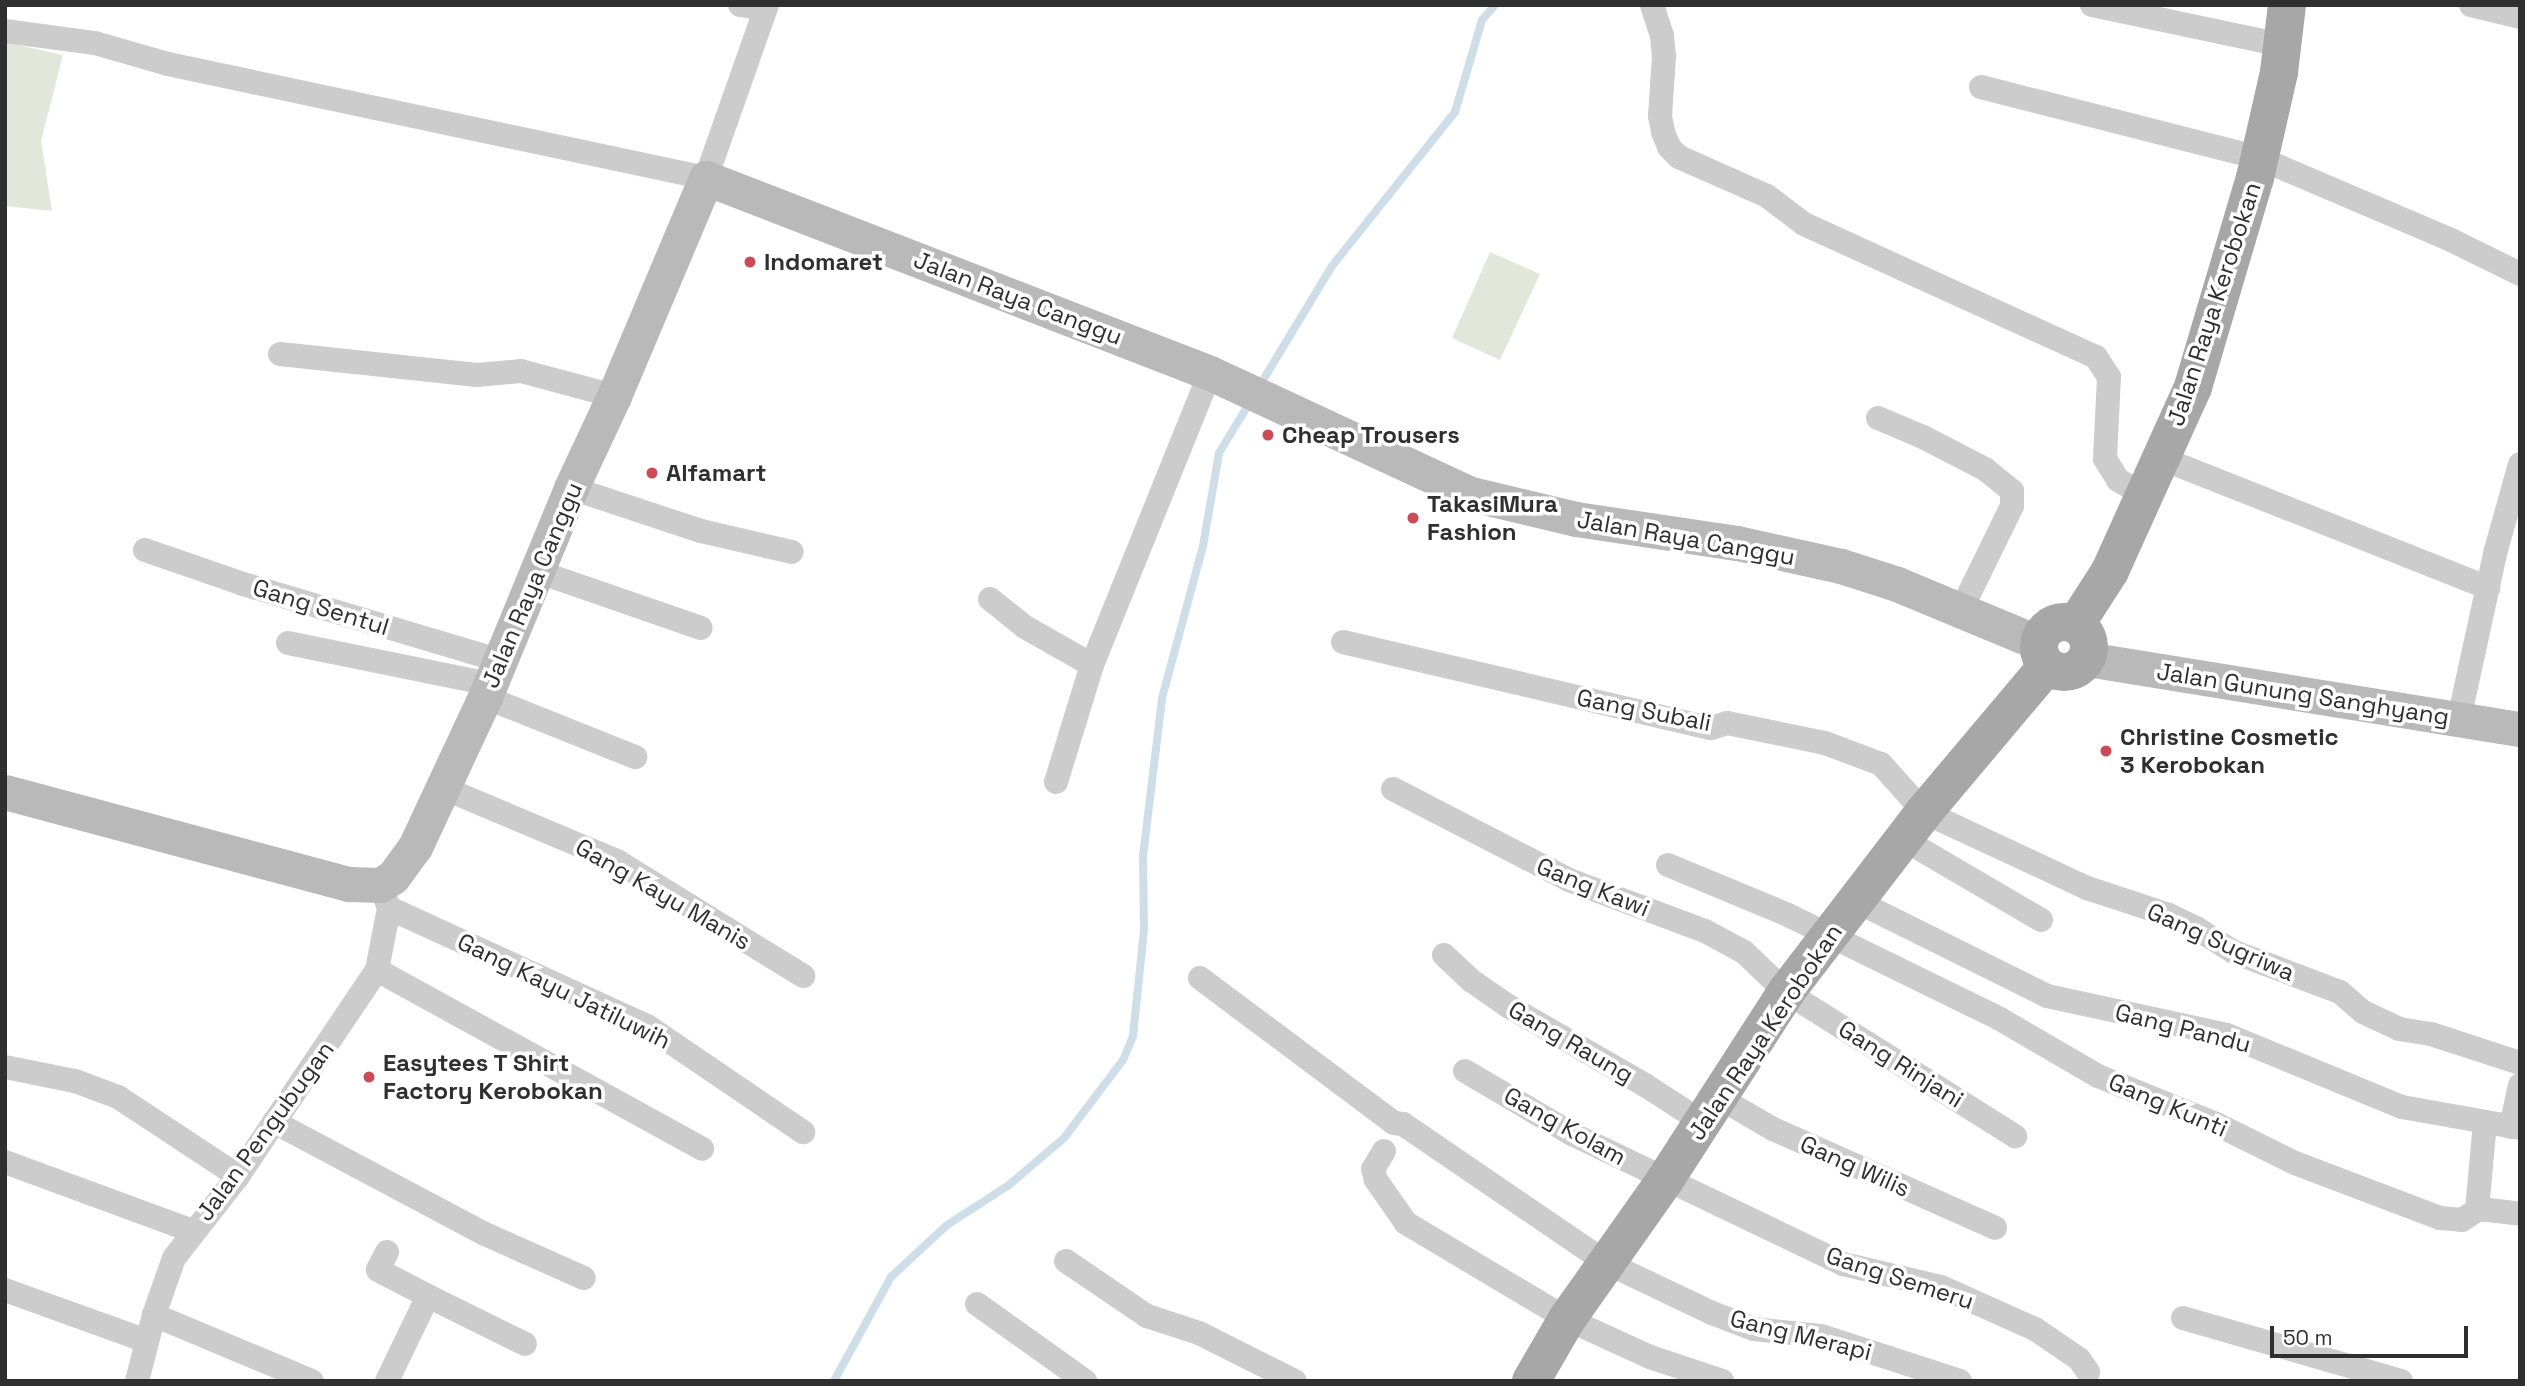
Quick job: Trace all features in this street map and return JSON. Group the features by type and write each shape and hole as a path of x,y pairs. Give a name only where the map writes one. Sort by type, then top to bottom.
{"main road":[{"name":"Jalan Raya Kerobokan","path":"2082,642 2110,570 2146,496 2193,387 2237,245 2259,158 2282,44 2287,5"},
{"name":"Jalan Raya Canggu","path":"384,897 393,877 403,866 491,680 706,178 1210,373 1471,494 1576,519 1655,533 1737,542 1841,566 1961,610 2043,654"},
{"path":"2043,654 2064,673 2081,666 2082,642"},
{"name":"Jalan Gunung Sanghyang","path":"2082,642 2520,729"},
{"name":"Jalan Raya Kerobokan","path":"1539,1378 1567,1319 1665,1180 1786,992 2043,654"},
{"path":"5,792 349,884 384,897"}],"street":[{"path":"5,32 95,43 168,64 706,178 766,7 740,5"},
{"path":"1652,5 1662,35 1664,56 1660,116 1669,147 1679,157 1767,196 1795,216 2096,356 2109,377 2105,459 2118,480 2146,496"},
{"path":"2092,5 2282,44"},
{"path":"2471,5 2520,17"},
{"path":"1981,87 2259,158 2451,240 2520,274"},
{"path":"280,354 477,375 521,370 614,396"},
{"path":"1056,782 1093,665 1210,373"},
{"path":"1878,418 1973,463 2012,491 2012,506 1961,610"},
{"path":"2163,458 2488,588"},
{"path":"2459,719 2488,588 2512,521 2520,464"},
{"path":"571,488 701,531 792,552"},
{"name":"Gang Sentul","path":"145,550 243,584 491,680"},
{"path":"538,572 701,628"},
{"path":"990,599 1025,626 1093,665"},
{"name":"Gang Subali","path":"1343,642 1711,728 1727,723 1825,743 1881,764 1913,826"},
{"path":"288,643 491,680 635,757"},
{"name":"Gang Kayu Manis","path":"441,787 617,861 803,976"},
{"name":"Gang Kawi","path":"1393,789 1560,875 1705,931 1744,952 1786,992"},
{"path":"1913,826 2040,920"},
{"name":"Gang Sugriwa","path":"1913,826 2178,919 2234,952 2340,992 2363,1012 2399,1029 2431,1034 2520,1063"},
{"name":"Gang Kunti","path":"1668,865 1756,900 2000,1019 2098,1076 2216,1124 2295,1163 2440,1218 2462,1220 2477,1210 2520,1214"},
{"name":"Jalan Pengubugan","path":"137,1381 153,1315 174,1258 193,1230 239,1176 377,970 384,897"},
{"name":"Gang Kayu Jatiluwih","path":"384,897 647,1026 803,1132"},
{"name":"Gang Pandu","path":"1856,901 2047,996 2227,1035 2402,1107 2516,1127"},
{"name":"Gang Raung","path":"1444,955 1472,982 1501,1001 1645,1085 1710,1110"},
{"path":"377,970 702,1149"},
{"name":"Gang Merapi","path":"1200,978 1394,1123 1412,1130 1607,1263 1712,1313 1754,1329 1821,1336 1960,1381"},
{"name":"Gang Rinjani","path":"1786,992 2015,1136"},
{"path":"5,1067 75,1081 118,1097 239,1176"},
{"name":"Gang Kolam","path":"1465,1071 1572,1134 1665,1180"},
{"path":"2516,1127 2520,1085"},
{"name":"Gang Wilis","path":"1710,1110 1773,1129 1995,1228"},
{"path":"274,1122 485,1234 584,1278"},
{"path":"2477,1210 2485,1122"},
{"path":"1384,1151 1373,1169 1380,1186 1406,1223 1567,1319 1650,1357 1722,1381"},
{"path":"5,1162 193,1230"},
{"name":"Gang Semeru","path":"1665,1180 1843,1264 1920,1280 1989,1307 2035,1329 2068,1349 2088,1372"},
{"path":"387,1252 378,1270 525,1344"},
{"path":"1066,1261 1147,1316 1199,1333 1296,1381"},
{"path":"5,1290 146,1341"},
{"path":"387,1381 428,1296"},
{"path":"977,1304 1085,1381"},
{"path":"153,1315 312,1381"},
{"path":"2183,1318 2401,1381"}],"shaded area":[{"path":"5,42 63,55 41,141 52,211 5,206"},
{"path":"1490,252 1540,274 1500,360 1452,338"}],"waterway":[{"path":"1260,385 1332,266 1455,112 1482,20 1495,5"},
{"path":"834,1381 891,1277 947,1225 1009,1185 1064,1138 1123,1060 1133,1036 1144,929 1143,856 1162,698 1203,546 1219,453 1250,402"}],"place":[{"name":"Indomaret","path":"750,262"},
{"name":"Cheap Trousers","path":"1268,435"},
{"name":"Alfamart","path":"652,473"},
{"name":"TakasiMura Fashion","path":"1413,518"},
{"name":"Christine Cosmetic 3 Kerobokan","path":"2106,751"},
{"name":"Easytees T Shirt Factory Kerobokan","path":"369,1077"}]}
